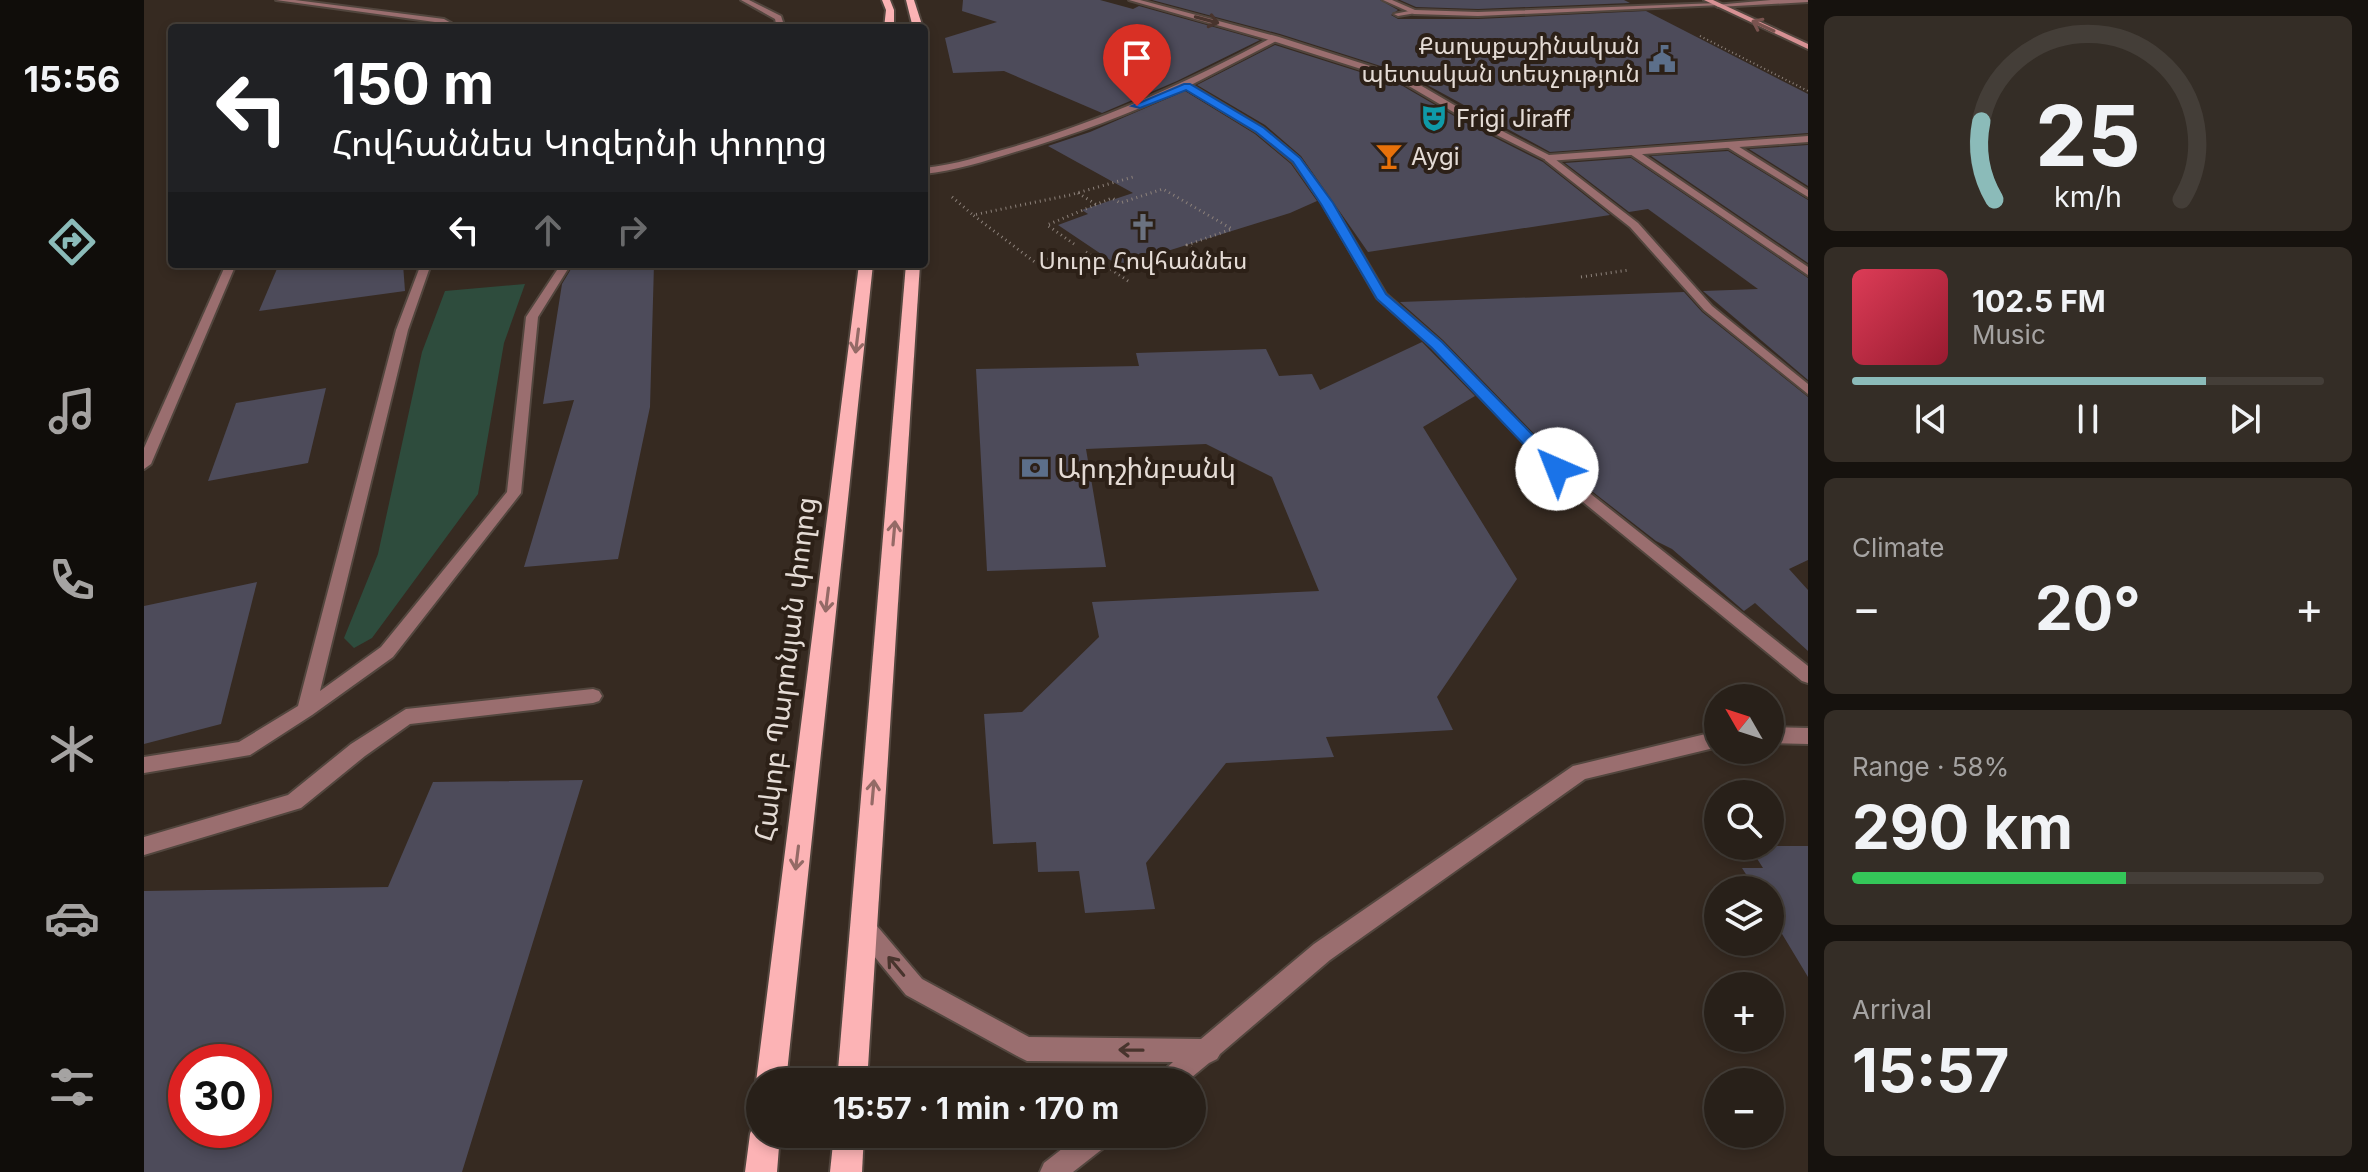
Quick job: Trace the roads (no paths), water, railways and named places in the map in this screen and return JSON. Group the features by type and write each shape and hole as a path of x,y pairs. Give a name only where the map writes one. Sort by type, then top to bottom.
{"main road":[{"path":"886,0 890,10 889,24"},
{"path":"910,0 917,24"},
{"path":"1707,0 1808,47"},
{"name":"Հակոբ Պարոնյան փողոց","path":"773,1068 866,268"},
{"path":"853,1068 913,268"},
{"path":"761,1172 764,1148"},
{"path":"846,1172 848,1148"}],"street":[{"path":"279,0 449,24"},
{"path":"744,0 778,18 780,24"},
{"path":"1132,0 1276,39 1405,80 1548,158 1634,225 1708,308 1808,390"},
{"path":"1386,0 1414,12"},
{"path":"1417,22 1400,14 1478,14 1808,0"},
{"path":"928,170 963,164 1062,136 1187,86 1276,39"},
{"path":"1187,86 1260,130 1296,160 1327,203 1381,296 1437,345 1577,490 1808,676"},
{"path":"1548,158 1808,139"},
{"path":"1730,145 1808,194"},
{"path":"1633,152 1808,272"},
{"path":"144,464 229,268"},
{"path":"306,710 402,330 425,268"},
{"path":"144,765 243,749 306,710 387,652 514,493 532,317 563,268"},
{"path":"144,846 294,802 358,750 406,717 593,696"},
{"path":"1784,735 1808,736"},
{"path":"1187,1068 1322,952 1580,772 1704,742"},
{"path":"863,926 914,987 1027,1049 1209,1051"},
{"path":"1053,1172 1083,1148"}],"place":[{"name":"Քաղաքաշինական պետական տեսչություն","path":"1662,59"},
{"name":"Frigi Jiraff","path":"1434,118"},
{"name":"Aygi","path":"1389,156"},
{"name":"Սուրբ Հովհաննես","path":"1143,227"},
{"name":"Արդշինբանկ","path":"1035,468"}]}
